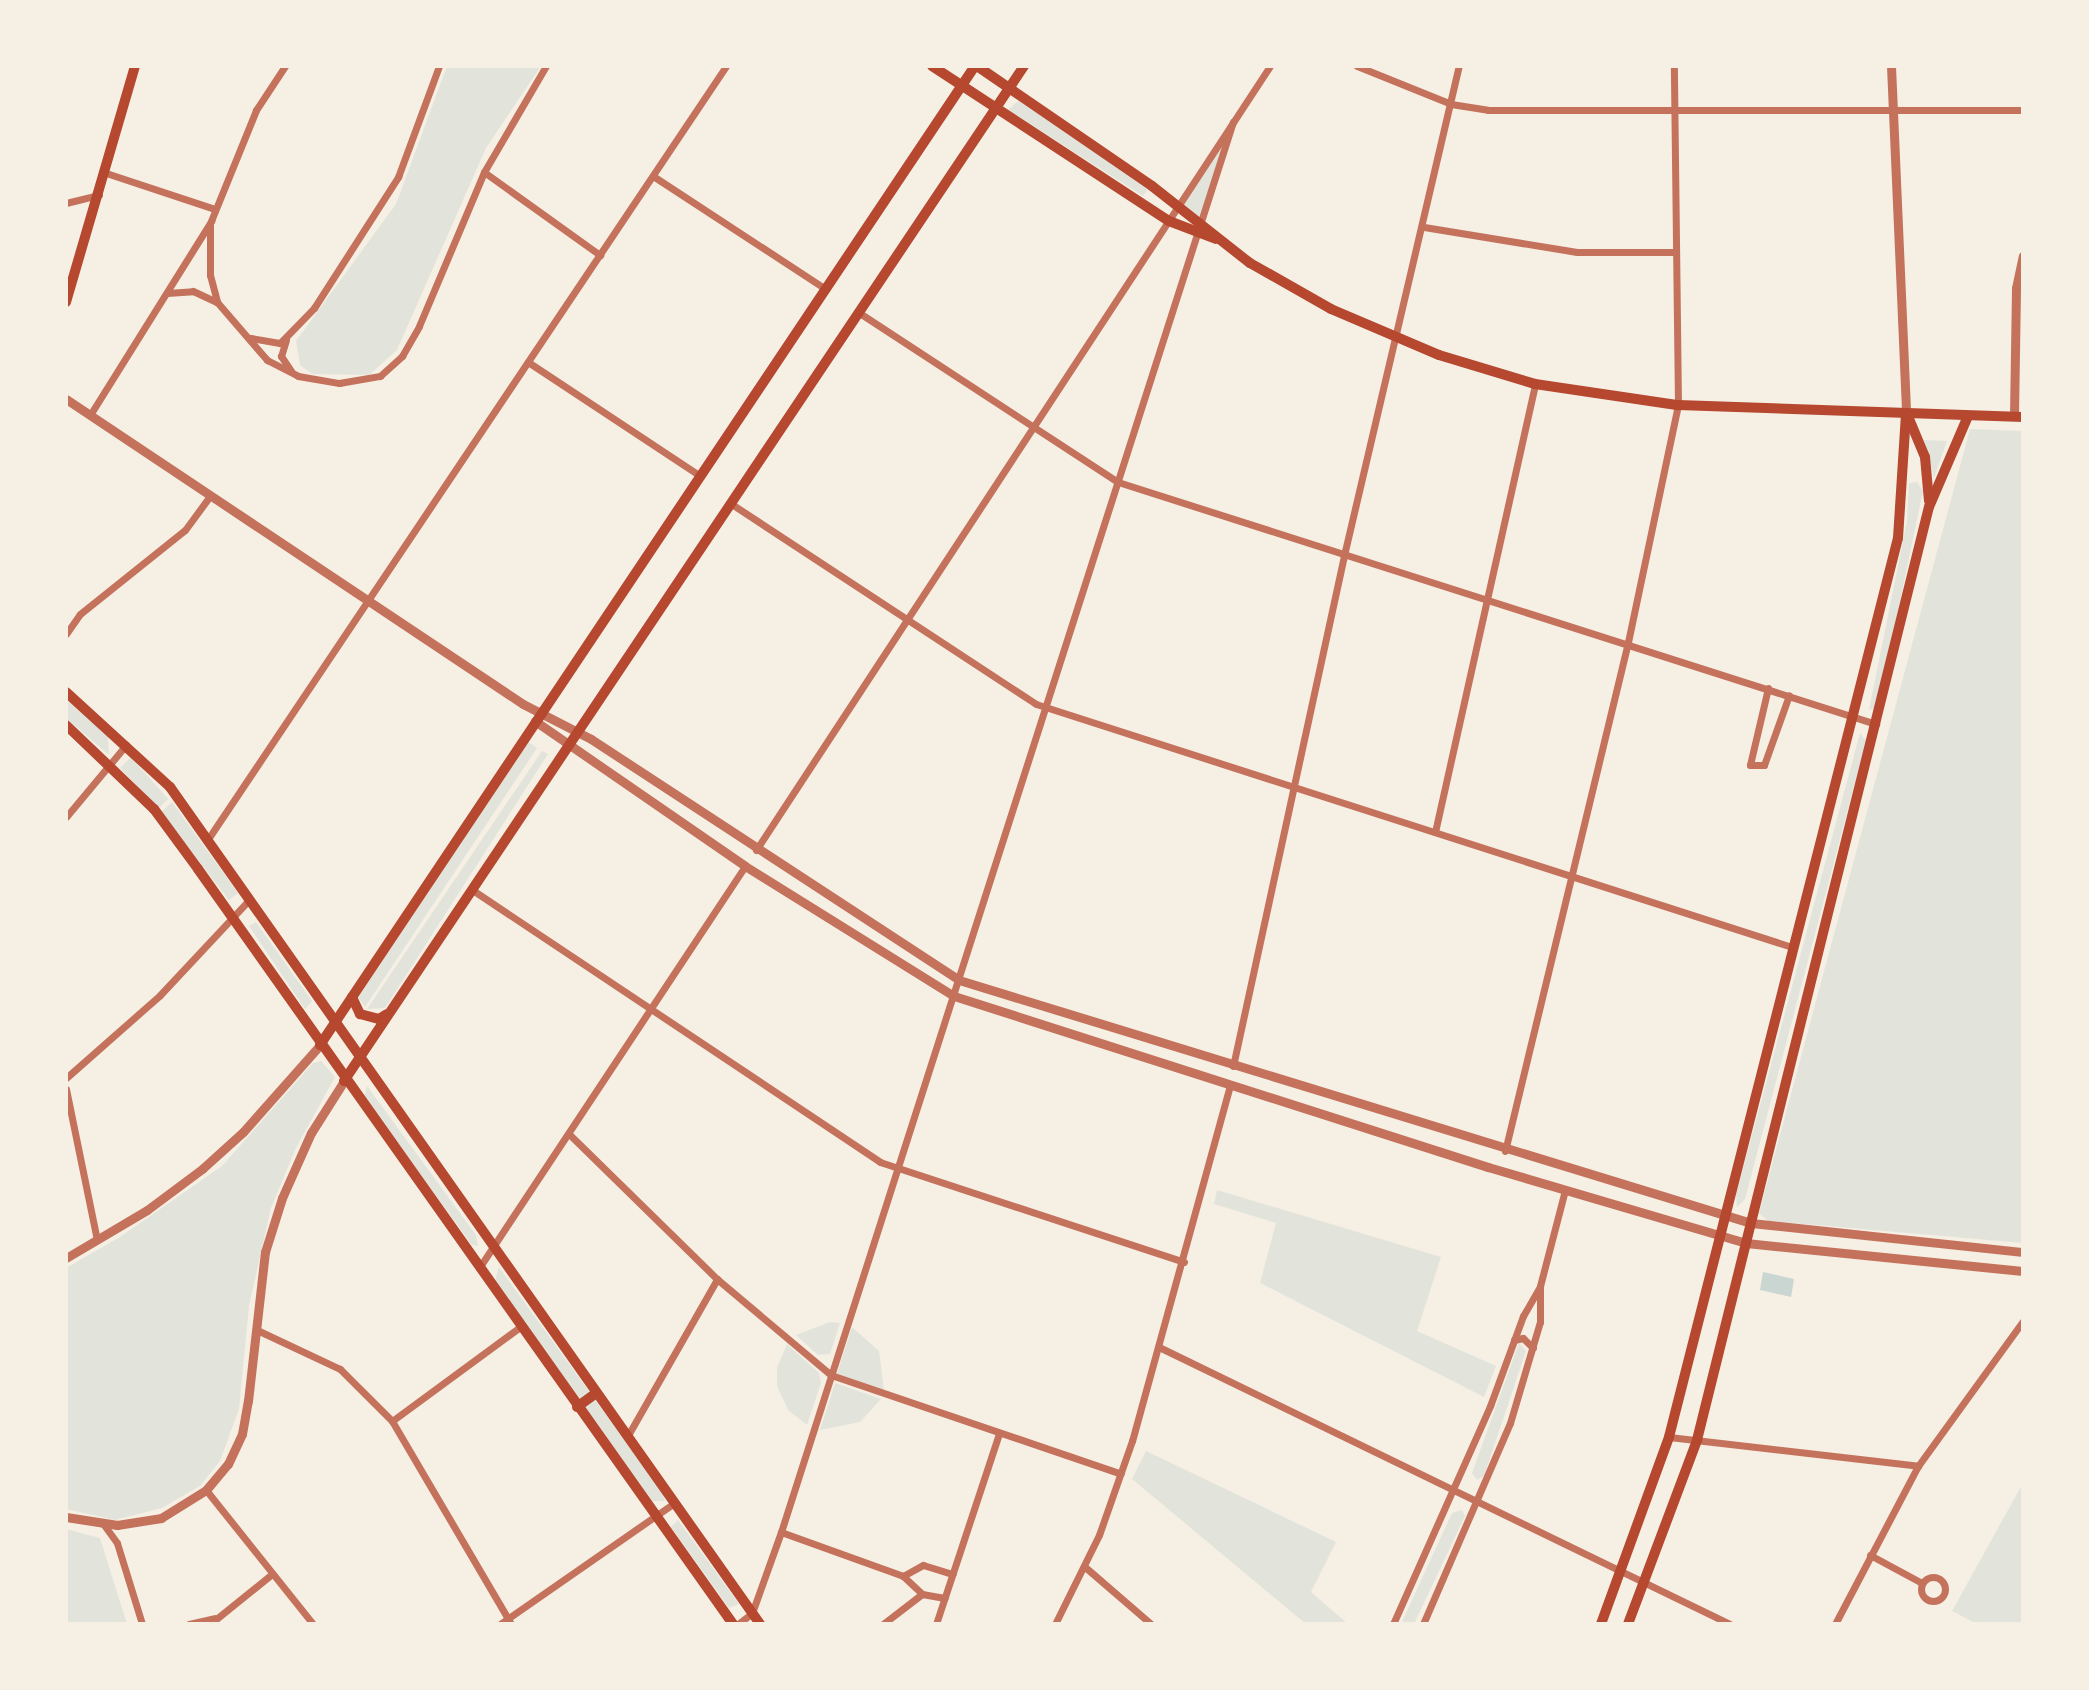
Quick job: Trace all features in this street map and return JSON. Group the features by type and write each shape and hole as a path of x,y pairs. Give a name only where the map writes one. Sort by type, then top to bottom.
{"main road":[{"path":"66,302 100,195 135,66"},
{"path":"932,66 1169,221 1201,230 1277,278 1393,339 1535,384 1678,405 2018,417"},
{"path":"320,1045 976,66 1179,205 1201,230"},
{"path":"344,1081 1024,66"},
{"path":"1906,413 1929,480 1929,507"},
{"path":"1601,1624 1623,1572 1669,1437 1898,538 1904,488 1906,413"},
{"path":"1628,1624 1646,1584 1697,1440 1878,724 1929,507 1968,416"},
{"path":"1904,488 1914,477 1929,480"},
{"path":"66,692 127,744 170,787 760,1624"},
{"path":"66,725 154,809 478,1269 735,1624"},
{"path":"352,997 360,1014 379,1019 387,1014"},
{"path":"577,1407 596,1393"}],"street":[{"path":"217,302 208,248 211,221 256,110 285,66"},
{"path":"298,376 282,359 288,339 314,308 389,193 439,66"},
{"path":"167,293 193,291 217,302 267,360 298,376 355,382 390,368 419,326 484,172 546,66"},
{"path":"208,839 726,66"},
{"path":"756,850 1270,66"},
{"path":"1357,66 1451,104 1488,110 2023,110"},
{"path":"1233,1068 1345,551 1393,339 1424,227 1459,66"},
{"path":"1505,1151 1628,642 1678,405 1674,66"},
{"path":"1891,66 1906,413"},
{"path":"735,1624 752,1613 781,1532 896,1167 1201,230 1233,122"},
{"path":"484,172 600,255"},
{"path":"106,173 215,209"},
{"path":"653,176 826,289"},
{"path":"66,203 100,195"},
{"path":"90,415 211,221"},
{"path":"1424,227 1577,252 1675,252"},
{"path":"2018,417 2016,288 2023,256"},
{"path":"858,312 1118,482 1345,551 1878,724"},
{"path":"243,333 263,344 288,339"},
{"path":"528,362 700,476"},
{"path":"1435,832 1535,384"},
{"path":"66,399 538,717 568,746 745,866 954,996 1230,1086 1746,1243 2023,1271"},
{"path":"66,634 80,614 185,530 210,496"},
{"path":"730,503 1046,707 1792,947"},
{"path":"1768,688 1750,765 1764,765 1789,695"},
{"path":"538,717 577,732 959,980 1233,1068 1751,1223 2023,1252"},
{"path":"66,817 127,744"},
{"path":"478,1269 570,1135 745,866"},
{"path":"471,889 880,1162 1184,1262"},
{"path":"66,1078 160,995 249,900"},
{"path":"66,1258 202,1169 243,1132 320,1045"},
{"path":"66,1517 104,1525 161,1518 206,1490 228,1464 242,1434 265,1252 282,1198 311,1133 344,1081"},
{"path":"1055,1624 1085,1567 1121,1474 1161,1348 1230,1086"},
{"path":"66,1089 97,1240"},
{"path":"570,1135 717,1279 831,1375 1121,1474"},
{"path":"1423,1624 1479,1503 1533,1348 1540,1286 1565,1190"},
{"path":"627,1437 717,1279"},
{"path":"1393,1624 1454,1491 1514,1340 1540,1286"},
{"path":"1835,1624 1918,1466 2023,1321"},
{"path":"392,1421 520,1327"},
{"path":"257,1330 340,1369 392,1421 510,1621"},
{"path":"1514,1340 1528,1340 1533,1348"},
{"path":"1161,1348 1730,1624"},
{"path":"936,1624 999,1434"},
{"path":"1669,1437 1918,1466"},
{"path":"206,1490 313,1624"},
{"path":"500,1624 510,1621 654,1514 674,1503"},
{"path":"104,1525 117,1543 145,1622"},
{"path":"117,1525 117,1543"},
{"path":"781,1532 903,1576 922,1594 945,1598"},
{"path":"1870,1555 1922,1583"},
{"path":"903,1576 923,1565 953,1574"},
{"path":"1085,1567 1151,1624"},
{"path":"189,1624 213,1621 272,1574"},
{"path":"883,1624 922,1594"}],"shaded area":[{"path":"447,66 541,66 486,148 397,350 369,375 312,374 300,365 296,341 396,204"},
{"path":"1019,100 1150,186 1143,196 1008,110"},
{"path":"1227,133 1201,217 1181,206"},
{"path":"1970,429 2023,431 2023,1243 1768,1221 1759,1213"},
{"path":"1924,440 1947,441 1934,478"},
{"path":"1917,482 1923,491 1878,707 1869,710 1907,521 1909,483"},
{"path":"66,700 108,736 109,755 66,718"},
{"path":"1860,733 1866,741 1745,1199 1737,1207 1736,1195"},
{"path":"527,741 537,748 365,1007 356,994"},
{"path":"542,751 548,754 385,1008 367,1009"},
{"path":"131,757 168,799 159,808 120,768"},
{"path":"172,802 238,893 229,900 161,812"},
{"path":"256,922 312,1001 305,1009 249,926"},
{"path":"321,1061 335,1077 296,1148 271,1208 249,1306 239,1409 220,1461 200,1486 162,1508 115,1520 66,1509 66,1268 120,1237 222,1166 313,1063"},
{"path":"367,1086 476,1235 478,1246 472,1245 364,1097"},
{"path":"1217,1190 1441,1257 1417,1331 1496,1366 1484,1397 1260,1283 1276,1223 1214,1204"},
{"path":"499,1267 661,1491 665,1501 652,1501 495,1281"},
{"path":"1763,1272 1794,1279 1791,1297 1760,1290"},
{"path":"830,1322 840,1323 830,1354 818,1355 796,1335"},
{"path":"852,1327 879,1351 884,1390 837,1374"},
{"path":"1519,1343 1526,1351 1484,1476 1477,1480 1472,1473"},
{"path":"787,1344 819,1373 821,1383 807,1425 788,1410 777,1386 777,1368"},
{"path":"835,1383 881,1399 860,1422 820,1430"},
{"path":"1146,1451 1336,1542 1311,1592 1348,1624 1306,1624 1132,1479"},
{"path":"2023,1483 2023,1624 1977,1624 1952,1611"},
{"path":"1462,1510 1465,1516 1414,1624 1401,1624 1452,1513"},
{"path":"678,1520 739,1604 729,1608 671,1527"},
{"path":"66,1529 100,1538 127,1624 66,1624"}]}
